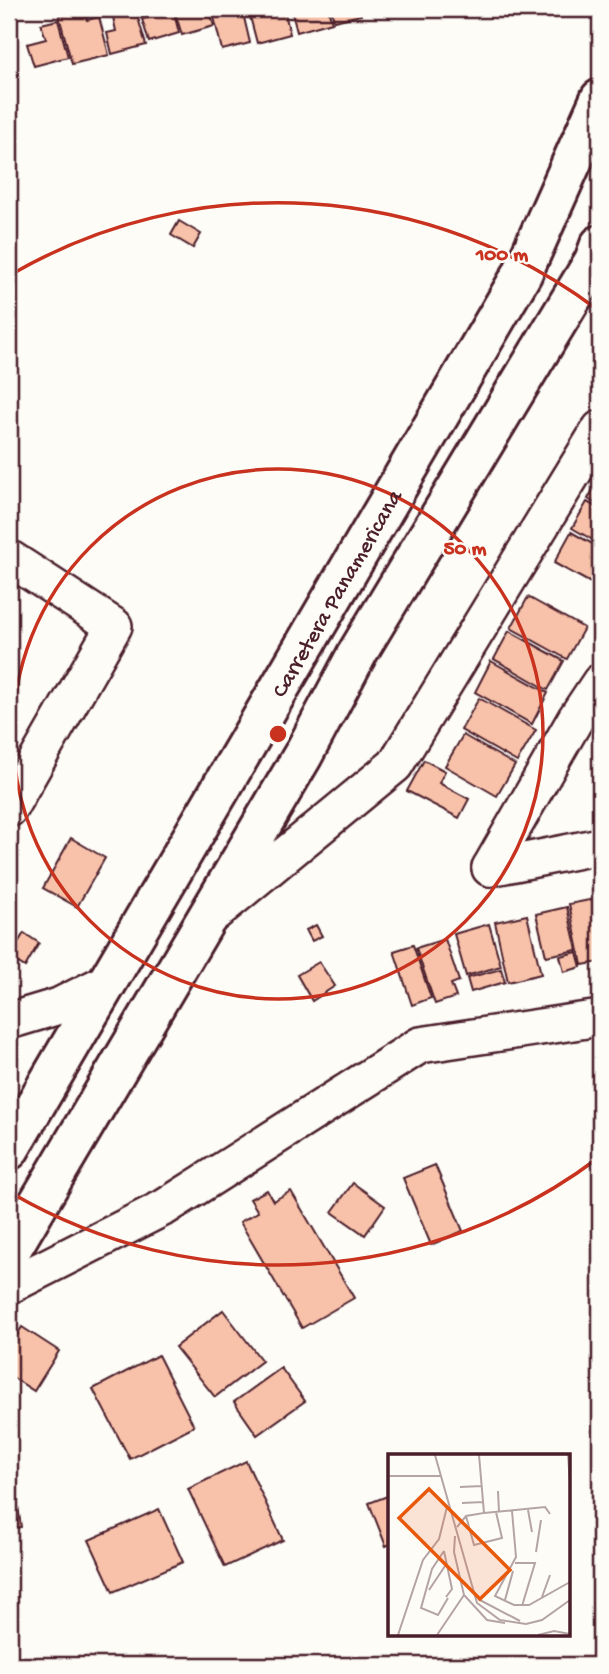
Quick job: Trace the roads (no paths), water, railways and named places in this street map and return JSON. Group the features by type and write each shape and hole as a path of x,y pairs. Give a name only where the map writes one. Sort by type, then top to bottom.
{"highway":[{"name":"Carretera Panamericana","path":"9,1150 522,274 600,99"},
{"path":"9,1253 303,755 358,652 600,245"}],"street":[{"path":"206,920 395,765 600,429"},
{"path":"9,558 114,626 9,808"},
{"path":"600,682 588,719 489,867 600,846"},
{"path":"9,1021 59,1006 107,982"},
{"path":"9,1286 165,1207 420,1045 600,1018"}]}
